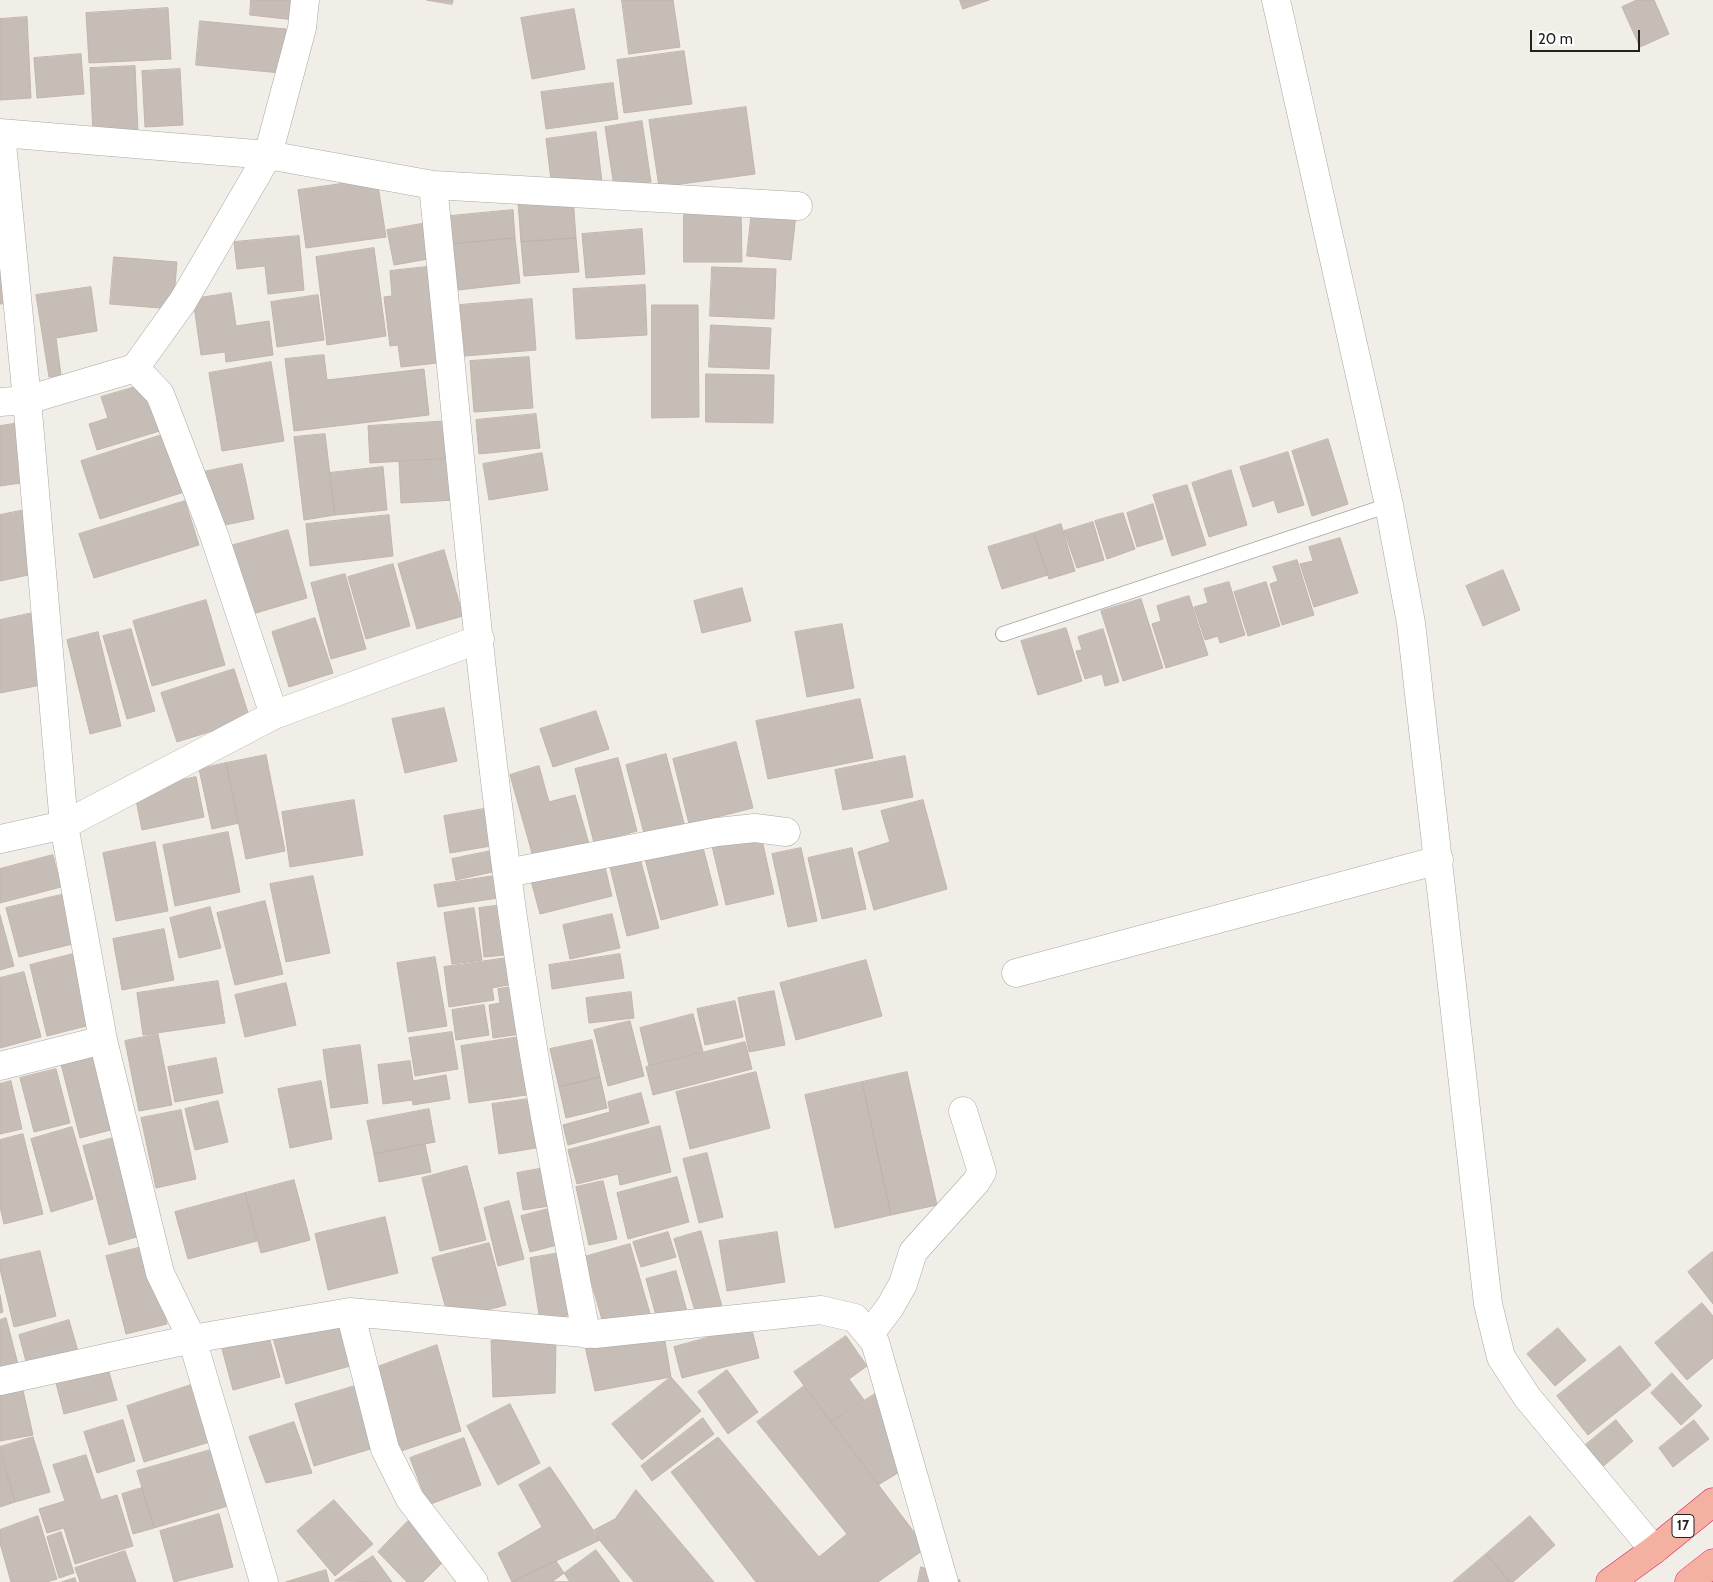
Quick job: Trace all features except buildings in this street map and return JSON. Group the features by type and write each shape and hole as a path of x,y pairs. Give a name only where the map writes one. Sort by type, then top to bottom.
{"highway":[{"name":"17","path":"1610,1582 1654,1550 1713,1502"},
{"path":"1689,1582 1713,1563"}],"street":[{"path":"0,402 27,400 135,368 183,300 268,155 302,28 305,0"},
{"path":"1276,0 1389,505 1412,633 1488,1304 1501,1356 1526,1397 1654,1550"},
{"path":"264,1582 192,1339 160,1274 103,1040 64,825 27,400 1,133 268,155 433,185 798,206"},
{"path":"433,185 480,639 508,874 531,1037 586,1334"},
{"path":"135,368 160,394 214,535 274,714"},
{"path":"0,839 64,825 274,714 480,639"},
{"path":"508,874 717,832 756,828 786,832"},
{"path":"1016,973 1439,860"},
{"path":"0,1066 103,1040"},
{"path":"870,1335 890,1307 902,1284 912,1252 970,1189 982,1172 963,1111"},
{"path":"0,1381 192,1339 350,1312 586,1334 821,1310 855,1318 875,1342 944,1582"},
{"path":"350,1312 385,1449 410,1499 474,1582"}],"lane":[{"path":"1003,634 1389,505"}]}
